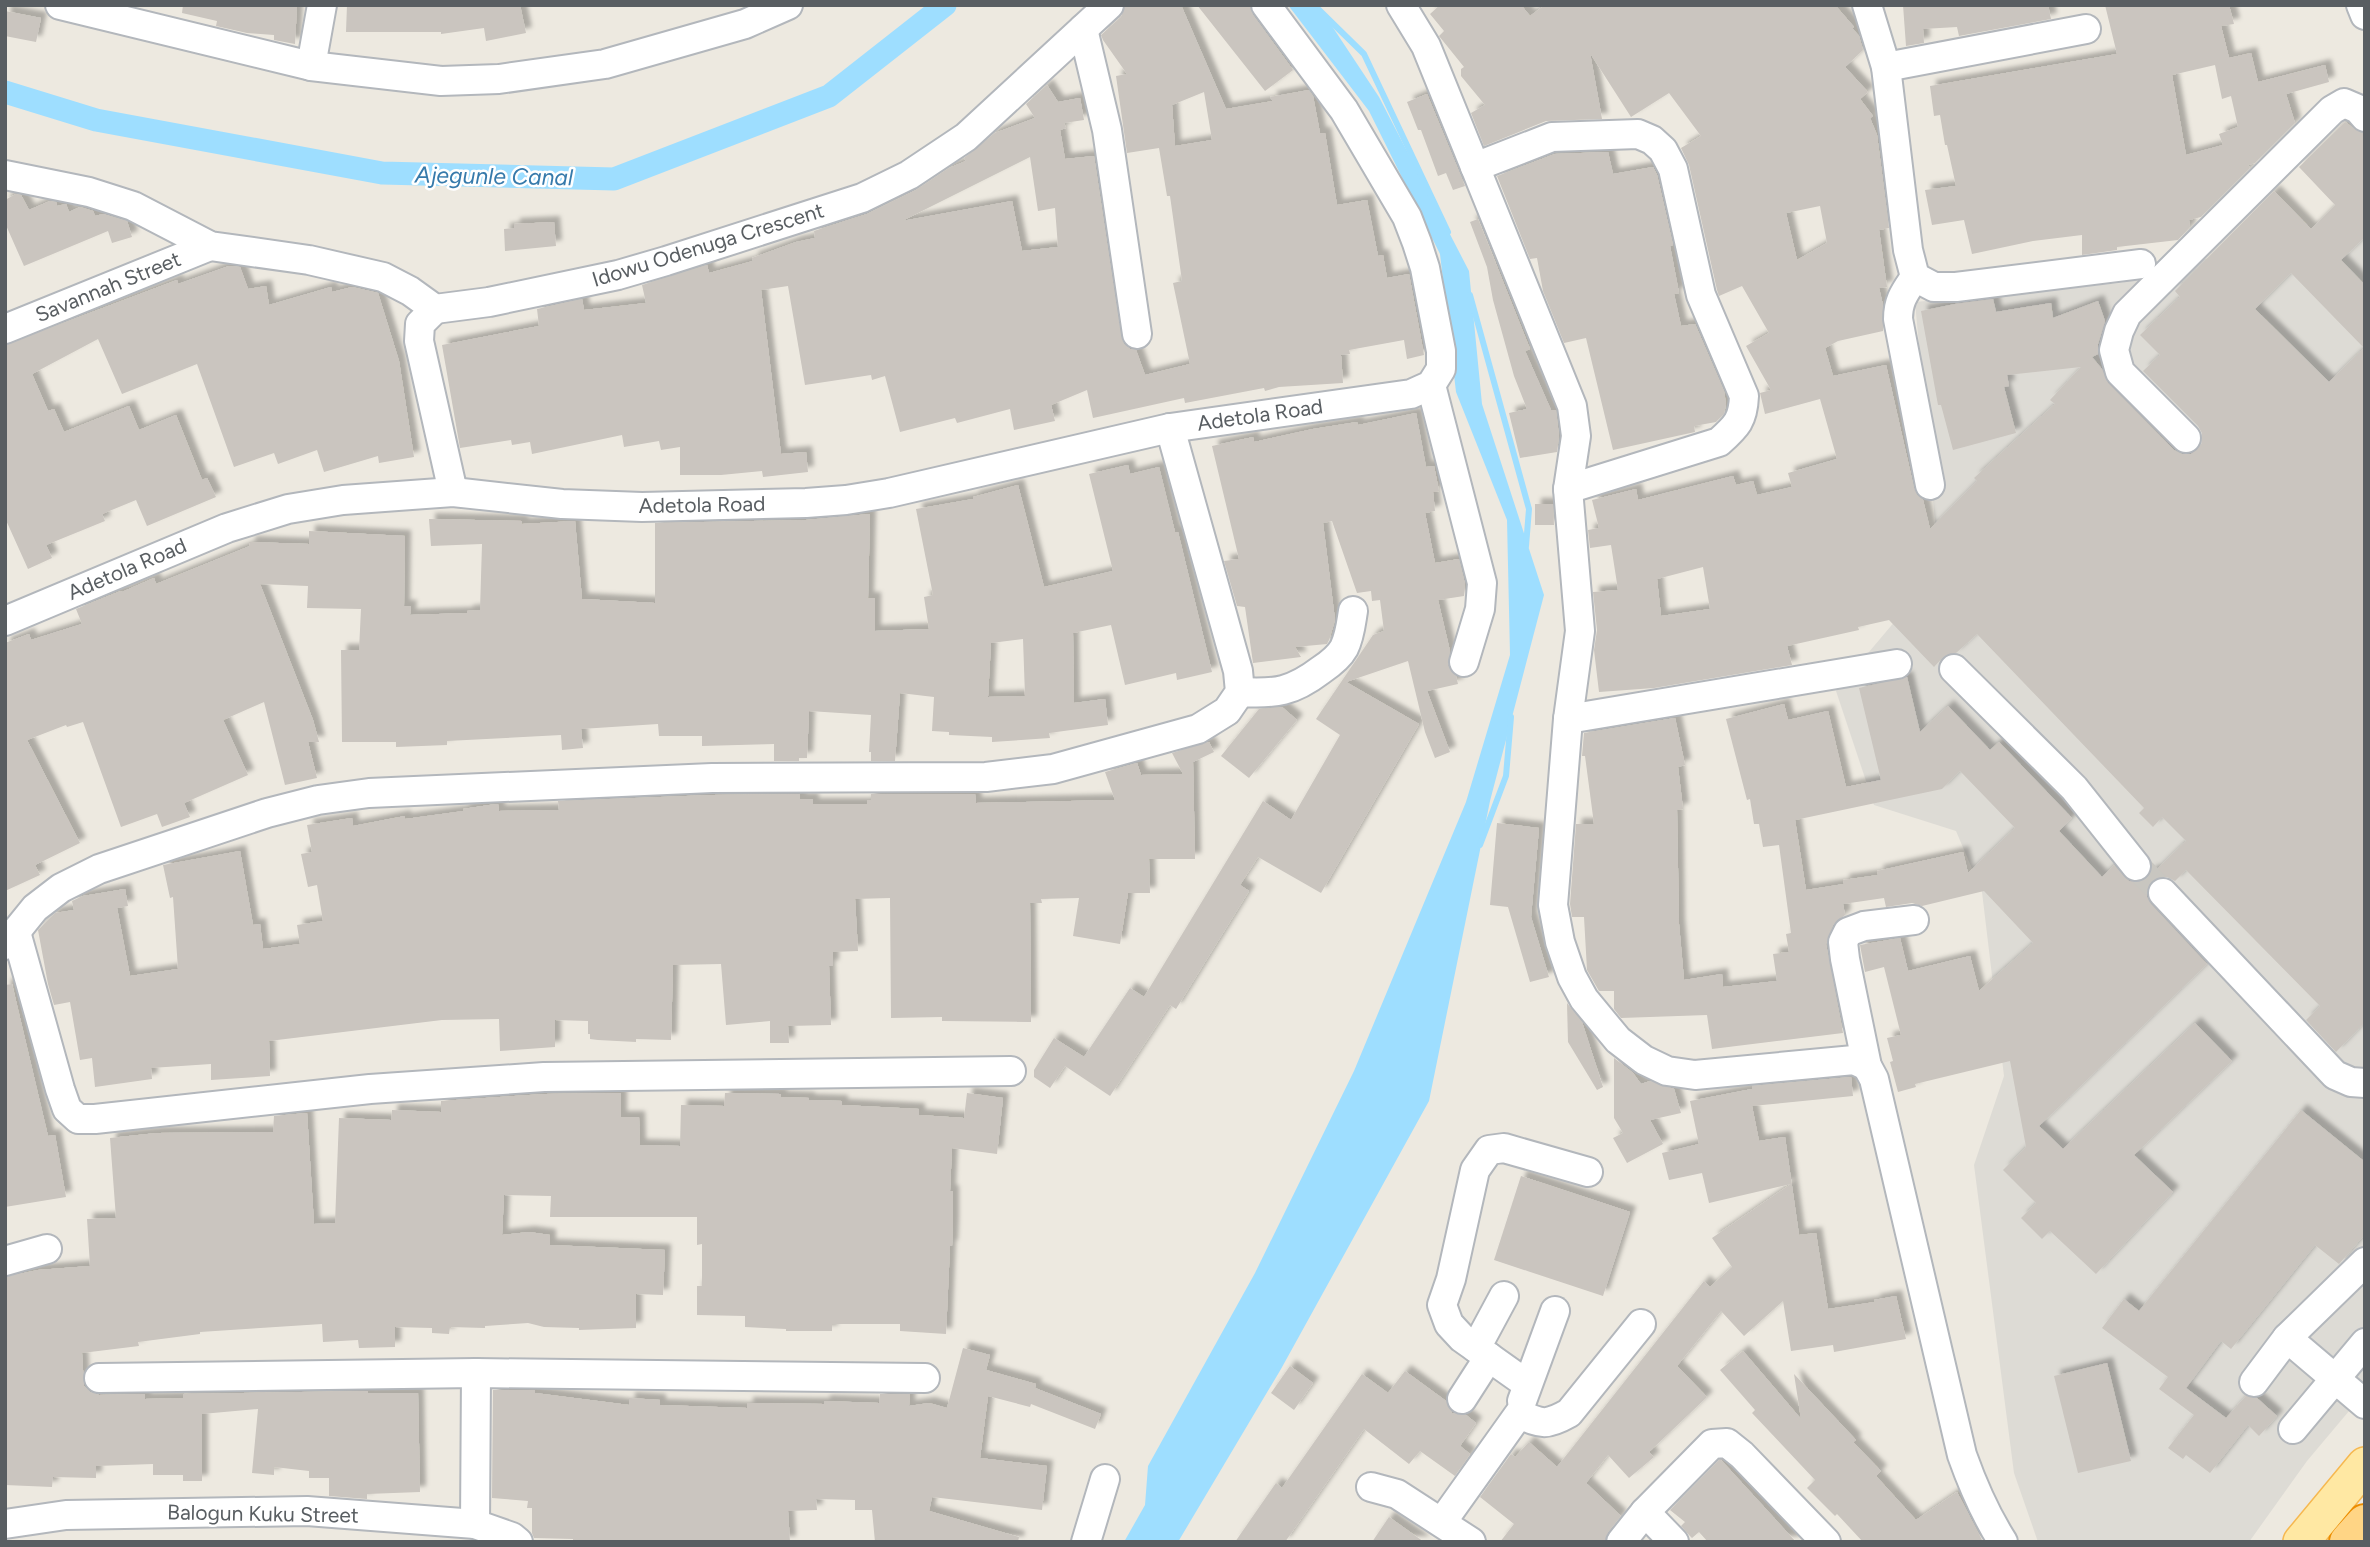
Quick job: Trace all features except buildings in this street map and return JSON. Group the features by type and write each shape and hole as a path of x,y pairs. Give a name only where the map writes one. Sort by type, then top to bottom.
{"highway":[{"path":"2349,1542 2365,1524"}],"main road":[{"path":"2301,1542 2365,1465"}],"street":[{"path":"60,5 311,66 441,81 499,79 605,64 745,24 788,5"},
{"path":"311,66 322,5"},
{"name":"Idowu Odenuga Crescent","path":"435,309 489,302 618,275 862,198 909,175 966,137 1109,5"},
{"path":"1266,5 1344,110 1407,217 1425,268 1441,351 1441,369 1421,389 1482,583 1480,609 1464,662"},
{"path":"1401,5 1426,46 1572,407 1576,436 1568,489 1580,631 1568,719 1553,905 1560,942 1572,977 1584,999 1618,1040 1643,1060 1667,1071 1695,1075 1854,1060 1867,1066"},
{"path":"1867,5 1886,67 1908,250 1915,277 1934,287 1956,287 2141,264"},
{"path":"2361,5 2365,15"},
{"path":"1083,29 1111,154 1137,334"},
{"path":"1886,67 2086,29"},
{"path":"2186,438 2120,372 2114,350 2127,314 2332,110 2344,103 2358,109 2365,117"},
{"path":"1475,167 1552,137 1638,134 1652,140 1664,150 1672,169 1701,295 1744,396 1744,414 1735,428 1719,442 1568,489"},
{"path":"5,175 89,192 133,206 210,246 309,260 383,278 410,291 435,309 421,324 419,341 453,492"},
{"name":"Savannah Street","path":"5,329 210,246"},
{"path":"1915,277 1902,295 1898,305 1898,319 1930,485"},
{"name":"Adetola Road","path":"5,621 227,528 288,509 343,500 453,492 562,505 642,507 846,500 889,493 1170,428 1421,389"},
{"path":"1012,1071 544,1077 411,1086 78,1119 67,1109 11,939 35,908 52,895 99,869 267,813 318,800 369,793 712,778 973,777 1040,771 1198,729 1227,712 1240,692 1238,671 1170,428"},
{"path":"1240,692 1288,691 1306,682 1335,660 1344,649 1350,634 1353,611"},
{"path":"1568,719 1897,664"},
{"path":"1954,668 2074,788 2136,866"},
{"path":"2163,893 2335,1075 2351,1082 2365,1083"},
{"path":"1914,920 1864,926 1848,932 1843,942 1845,959 1867,1066 1874,1079 1962,1455 1974,1489 2003,1542"},
{"path":"1527,1384 1449,1324 1442,1305 1451,1279 1475,1170 1489,1150 1504,1148 1588,1172"},
{"path":"5,1261 47,1249"},
{"path":"2254,1382 2287,1338 2365,1262"},
{"path":"1462,1399 1504,1296"},
{"path":"1442,1522 1519,1415 1527,1384 1555,1311"},
{"path":"1519,1415 1541,1424 1555,1421 1569,1413 1641,1324"},
{"path":"2287,1338 2365,1404"},
{"path":"2294,1429 2365,1343"},
{"path":"475,1524 476,1373"},
{"path":"99,1378 476,1373 925,1378"},
{"path":"1620,1542 1712,1444 1727,1443 1742,1455 1826,1542"},
{"path":"1086,1542 1105,1479"},
{"path":"1371,1487 1397,1494 1471,1542"},
{"name":"Balogun Kuku Street","path":"5,1524 65,1515 307,1511 475,1524 512,1537 518,1542"},
{"path":"1645,1513 1674,1542"}],"shaded area":[{"path":"2365,239 2365,1392 2307,1461 2249,1542 2038,1542 2014,1473 1974,1165 2004,1076 1982,892 1956,831 1874,805 1836,691 1896,620 1936,532 1915,302 2121,283 2248,247"}],"water":[{"path":"1288,5 1318,5 1379,97 1469,271 1482,404 1544,595 1490,801 1429,1101 1281,1369 1178,1542 1124,1542 1145,1505 1148,1466 1255,1273 1354,1071 1466,802 1510,655 1507,520 1456,392 1440,254 1369,111"}],"waterway":[{"name":"Ajegunle Canal","path":"5,92 96,120 382,173 614,179 829,96 945,5"},
{"path":"1314,5 1364,54 1448,232"},
{"path":"1470,295 1529,509 1526,546"},
{"path":"1480,845 1506,776 1511,717"}],"tunnel":[{"path":"2136,866 2163,893"}]}
